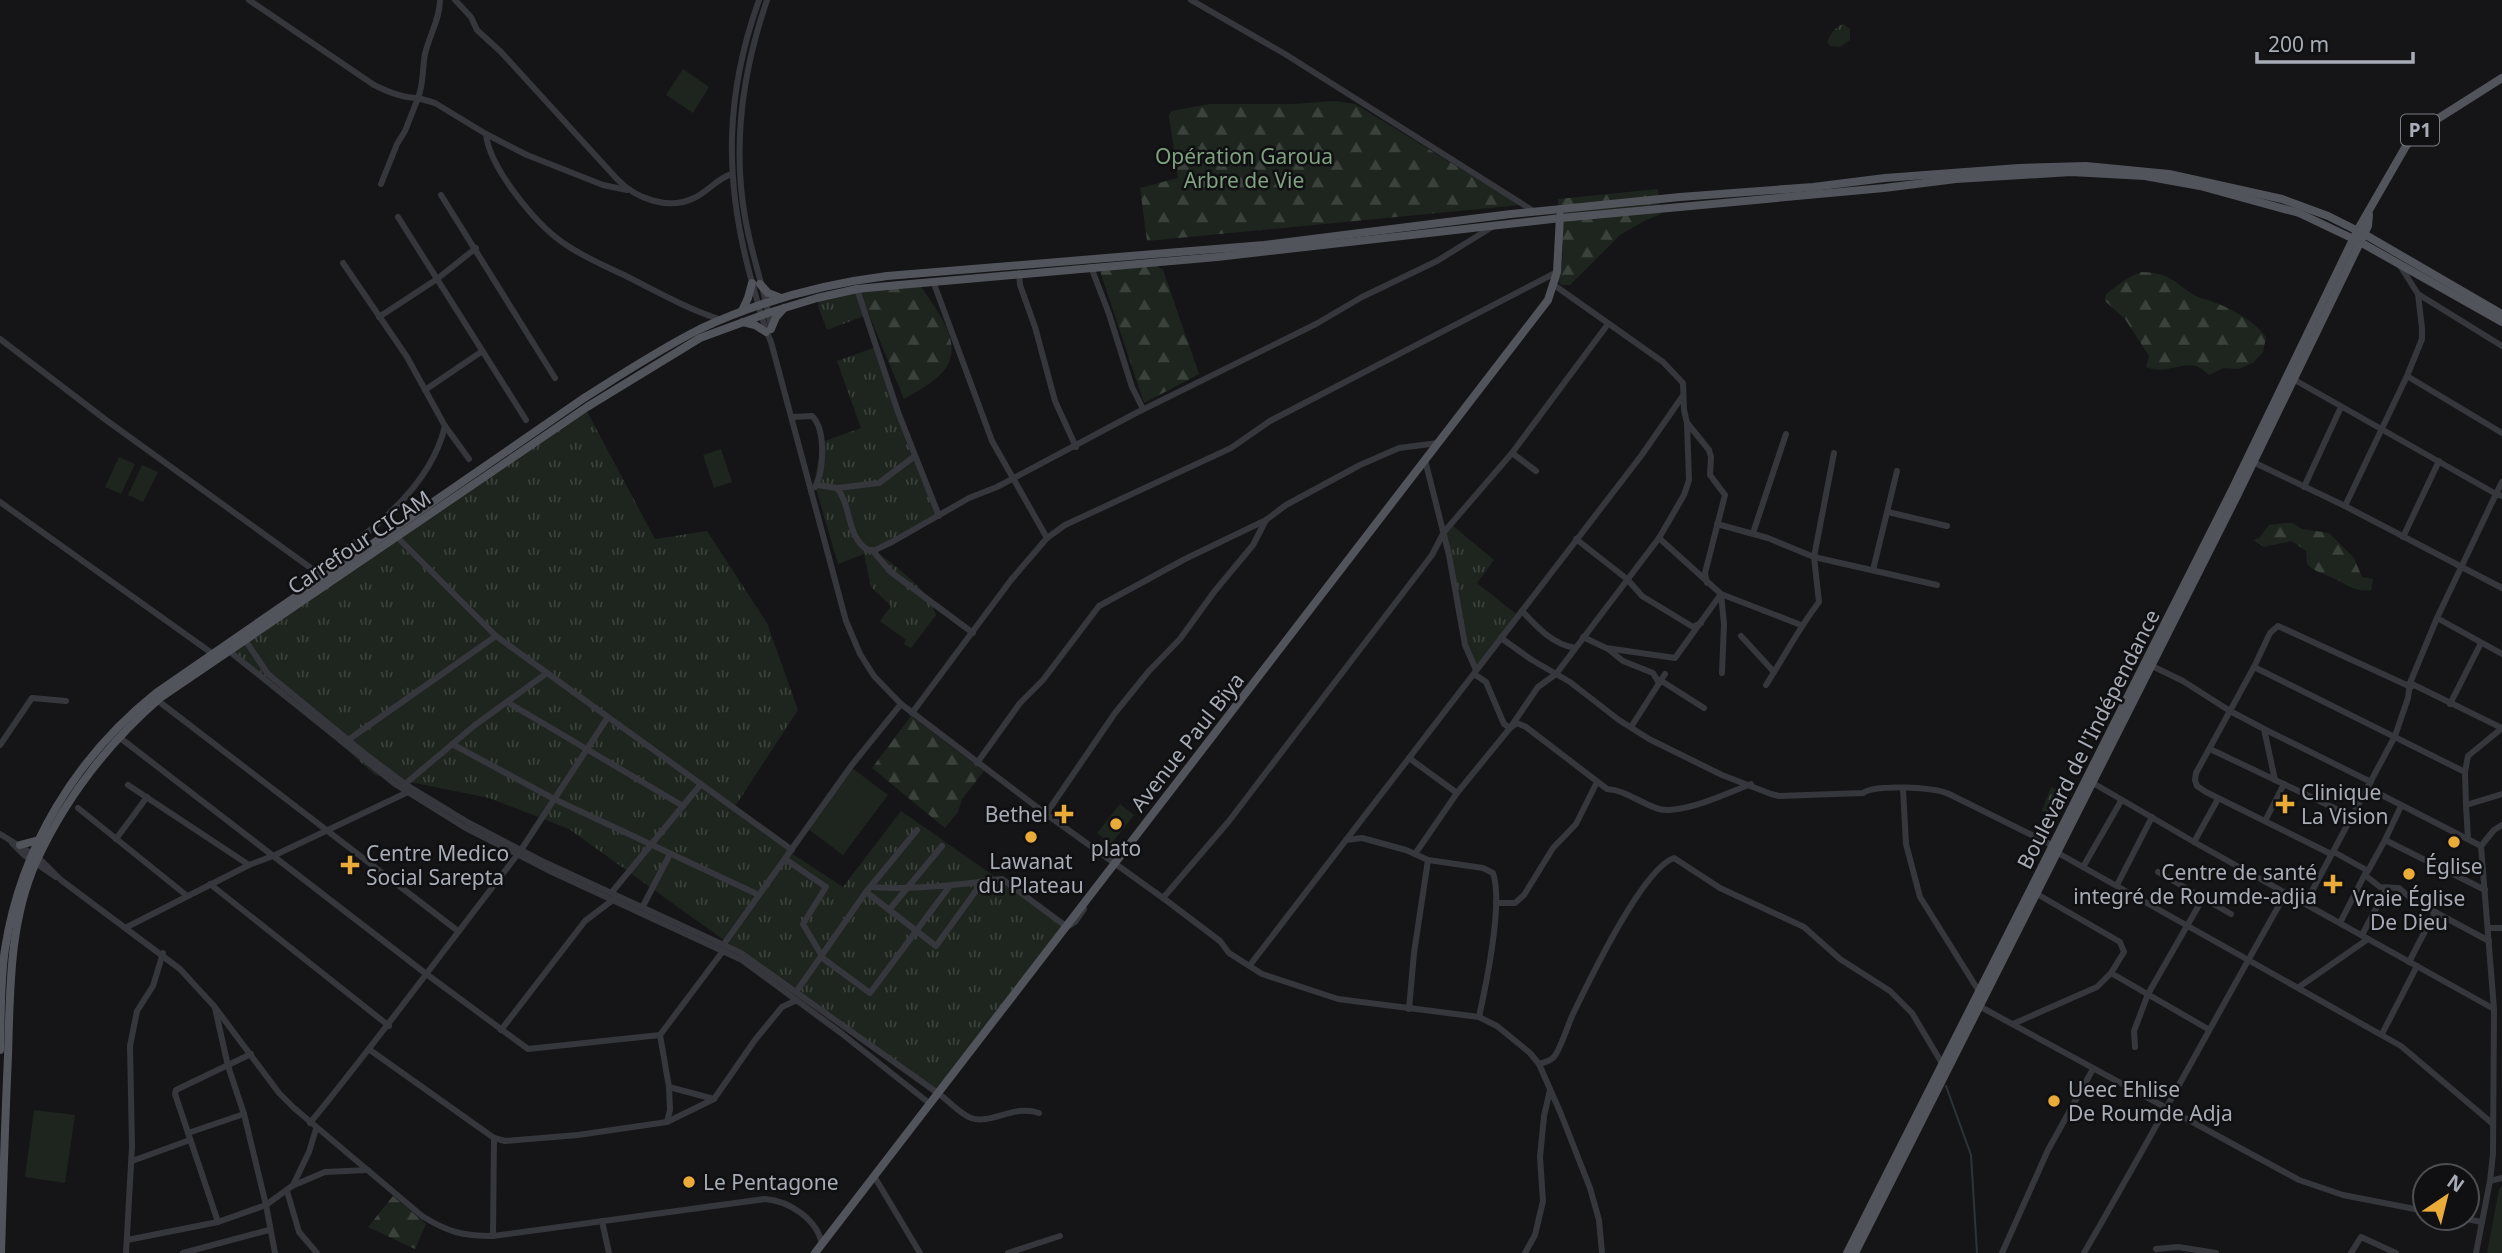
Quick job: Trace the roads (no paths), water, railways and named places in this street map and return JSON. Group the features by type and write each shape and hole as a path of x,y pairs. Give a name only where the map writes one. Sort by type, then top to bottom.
{"main road":[{"name":"P1","path":"2359,236 2406,146 2420,130 2502,78"},
{"path":"1,1253 11,981 20,916 39,840 79,770 117,727 156,693 322,580 380,537 629,369 699,330 742,311 857,289 1315,247 1543,220 1557,214 1680,197 1813,187 1885,178 2086,166 2145,170 2221,184 2282,199 2328,216 2399,263 2502,322"},
{"path":"743,322 769,330 785,303 827,287 887,276 1264,245 1535,212 1557,214 1884,188 1956,179 2071,172 2145,176 2200,186 2299,213 2344,233 2359,236 2502,314"},
{"name":"Avenue Paul Biya","path":"815,1253 1548,300 1557,272 1557,214"},
{"path":"1543,220 1557,236"},
{"path":"2344,233 2349,250"},
{"name":"Boulevard de l'Indépendance","path":"1855,1253 1943,1065 1978,1005 1980,993 2056,849 2349,250 2359,236"},
{"name":"Boulevard de l'Indépendance","path":"1855,1253 1978,1005 2037,894 2056,849 2094,783 2152,666 2293,379 2359,236"},
{"path":"742,311 756,283 785,303"},
{"name":"Carrefour CICAM","path":"34,858 84,777 119,737 157,700 598,400 700,338 743,322 763,309"},
{"path":"20,845 39,840"},
{"path":"0,1050 5,950 13,911 34,858"}],"street":[{"path":"249,0 389,93 435,103 527,155 553,163 585,178 673,203 694,198 723,177 732,174"},
{"path":"381,184 424,84 425,57 440,0"},
{"path":"455,0 471,18 477,30 501,52 629,191"},
{"path":"760,0 741,61 734,105 732,174 736,215 792,417 815,488 846,621 874,676 901,704 977,763 1163,898 1220,941 1229,953 1262,974 1338,999 1479,1017 1497,1026 1530,1053 1539,1064 1595,1206 1602,1253"},
{"path":"756,283 732,159 743,90 767,0"},
{"path":"1191,0 1286,54 1535,212"},
{"path":"486,134 492,157 510,185 528,210 556,238 671,299 722,320"},
{"path":"441,195 555,378"},
{"path":"398,217 526,420"},
{"path":"837,488 845,499 858,541 863,548 872,550 892,542 969,498 1076,447 1143,410 1316,324 1362,297 1437,261 1494,225"},
{"path":"379,317 437,279 476,248"},
{"path":"343,263 407,357 445,426 469,460"},
{"path":"2399,263 2418,294 2502,346"},
{"path":"1091,267 1132,387 1143,410"},
{"path":"912,713 1047,538 1077,519 1231,447 1270,421 1557,272"},
{"path":"1019,273 1020,285 1033,319 1055,401 1076,447"},
{"path":"933,281 992,441 1011,479 1047,538"},
{"path":"1415,854 1457,793 1510,728 1538,687 1556,674 1659,538 1688,488 1683,383 1677,374 1554,285"},
{"path":"857,289 890,389 939,516"},
{"path":"2345,506 2407,376 2421,339 2418,294"},
{"path":"1163,898 1229,821 1432,555 1444,533 1512,453 1608,324"},
{"path":"0,339 106,420 315,571 322,580"},
{"path":"425,390 481,352"},
{"path":"2407,376 2502,433"},
{"path":"2293,379 2499,495"},
{"path":"1250,965 1641,456 1682,397"},
{"path":"2304,487 2341,407"},
{"path":"792,417 812,416 822,432 821,461 815,488"},
{"path":"1687,423 1709,450 1710,475 1724,492 1705,573 1707,583"},
{"path":"315,571 374,525 415,487 428,469 442,440 445,426"},
{"path":"1754,533 1786,434"},
{"path":"977,763 1020,703 1043,680 1099,606 1185,559 1266,520 1316,488 1392,451 1438,443"},
{"path":"1512,453 1536,471"},
{"path":"1766,685 1801,625 1819,602 1814,557 1834,453"},
{"path":"815,488 879,483 915,456"},
{"path":"1425,460 1444,533 1465,645 1475,672 1486,682 1500,718 1510,728"},
{"path":"2403,537 2439,461"},
{"path":"2253,462 2345,506 2502,588"},
{"path":"1873,570 1898,471"},
{"path":"2305,904 2395,736 2410,685 2437,618 2499,495 2502,482"},
{"path":"0,502 213,654"},
{"path":"1888,512 1947,526"},
{"path":"1046,814 1115,713 1149,671 1180,639 1253,545 1266,520"},
{"path":"1717,524 1754,533 1814,557 1937,585"},
{"path":"397,537 496,636 792,850"},
{"path":"1659,538 1721,594 1801,625"},
{"path":"1576,539 1627,579 1642,596 1693,627 1703,622"},
{"path":"872,550 891,572 973,633"},
{"path":"1606,648 1675,658 1721,594"},
{"path":"1721,594 1724,624 1722,673"},
{"path":"1522,611 1544,635 1575,648"},
{"path":"2437,618 2502,654"},
{"path":"2468,839 2465,772 2468,756 2502,728 2278,626 2270,633 2194,780 2197,786 2218,799 2333,853 2366,873 2380,887 2399,888 2414,901 2489,941"},
{"path":"348,740 496,636"},
{"path":"1741,636 1774,672"},
{"path":"1583,637 1606,648 1622,661 1653,673 1704,708"},
{"path":"1501,638 1649,739 1722,775 1779,796 1827,796 1863,793 1866,790 1943,791 2056,849 2382,1034 2410,1053 2493,1124"},
{"path":"245,640 268,674 405,784 520,852"},
{"path":"2450,704 2481,643"},
{"path":"229,651 408,792 464,827 723,948 741,953 929,1103"},
{"path":"2152,666 2183,681 2230,711 2370,785 2401,806 2481,846"},
{"path":"2254,667 2465,772"},
{"path":"405,784 452,744 547,673"},
{"path":"1631,727 1661,679"},
{"path":"0,745 32,698 66,701"},
{"path":"157,700 458,931"},
{"path":"507,702 683,807"},
{"path":"667,1122 670,1110 669,1087 660,1035 851,766 901,704"},
{"path":"310,1123 389,1026 425,973 520,852 608,717"},
{"path":"1510,728 1517,723 1526,727 1607,789 1616,790 1662,810 1699,805 1751,784"},
{"path":"2264,729 2275,780"},
{"path":"119,737 528,1049 660,1035"},
{"path":"452,744 554,799 759,895"},
{"path":"2210,749 2353,817"},
{"path":"1409,758 1457,793"},
{"path":"1496,903 1515,903 1524,894 1553,848 1576,824 1597,782"},
{"path":"2094,783 2194,842 2494,1009"},
{"path":"501,1030 585,921 613,896 701,784"},
{"path":"2264,821 2284,784"},
{"path":"128,785 249,865"},
{"path":"1903,789 1906,844 1920,897 1980,993"},
{"path":"127,927 186,895 408,792"},
{"path":"2466,805 2502,794"},
{"path":"116,839 147,797"},
{"path":"2194,842 2218,799"},
{"path":"2084,867 2121,801"},
{"path":"2340,923 2401,806"},
{"path":"78,808 186,895"},
{"path":"2117,885 2152,817"},
{"path":"2476,1253 2490,1181 2493,1124 2494,1009 2481,846 2494,830 2502,825"},
{"path":"370,1049 494,1138 505,1141 578,1135 667,1122 714,1099 755,1040 782,1007 797,996 869,889 917,830"},
{"path":"0,834 20,845 34,858"},
{"path":"1346,840 1362,838 1428,860 1471,865 1493,873 1497,883 1496,903 1479,1017"},
{"path":"9,839 163,953 196,984 279,1093 316,1129 422,1216 442,1228 463,1235 492,1236 765,1199 791,1207 817,1228 834,1229"},
{"path":"2385,841 2485,890"},
{"path":"889,910 942,846"},
{"path":"643,906 670,855"},
{"path":"1539,1064 1552,1060 1556,1054 1573,1015 1634,901 1650,880 1674,858 1720,888 1804,927 1840,959 1890,991 1912,1013 1943,1065"},
{"path":"785,859 825,887 803,924 821,957 870,993 949,887"},
{"path":"1409,1009 1414,953 1428,860"},
{"path":"2158,872 2231,914"},
{"path":"869,889 949,887 1002,879 1068,927"},
{"path":"869,889 889,910 936,946 983,881"},
{"path":"210,884 389,1026"},
{"path":"2299,987 2365,937 2387,888"},
{"path":"2084,1253 2286,893"},
{"path":"2013,1024 2097,987 2111,973 2124,952 2123,944 2037,894"},
{"path":"613,896 643,906 723,948 782,990 797,996 968,1117 975,1119 1020,1110 1039,1113"},
{"path":"2135,1047 2134,1031 2148,994 2203,898"},
{"path":"2409,961 2435,912"},
{"path":"2488,928 2502,928"},
{"path":"126,1253 132,1161 130,1046 137,1011 153,986 163,953"},
{"path":"2382,1034 2417,966"},
{"path":"2111,973 2208,1029"},
{"path":"782,990 782,1007"},
{"path":"1978,1005 2166,1110 2299,1180 2343,1195 2411,1208"},
{"path":"214,1006 228,1066 244,1114 275,1253"},
{"path":"218,1222 176,1090 251,1054"},
{"path":"2002,1253 2048,1150 2093,1069"},
{"path":"669,1087 714,1099"},
{"path":"1525,1253 1535,1235 1543,1201 1540,1157 1550,1090"},
{"path":"132,1161 244,1114"},
{"path":"316,1129 309,1152 289,1189 299,1232 317,1253"},
{"path":"492,1236 494,1138"},
{"path":"127,1240 218,1222 266,1205 289,1189 325,1172 368,1170"},
{"path":"874,1176 920,1253"},
{"path":"2490,1181 2502,1178"},
{"path":"603,1221 608,1253"},
{"path":"817,1228 822,1245"},
{"path":"183,1253 269,1230"},
{"path":"1008,1253 1060,1236"},
{"path":"2349,1252 2361,1237 2396,1253"},
{"path":"2156,1249 2178,1247 2217,1253"}],"waterway":[{"path":"1946,1086 1971,1155 1977,1253"}],"place":[{"name":"Clinique La Vision","path":"2285,804"},
{"name":"Bethel","path":"1064,814"},
{"name":"plato","path":"1116,824"},
{"name":"Lawanat du Plateau","path":"1031,837"},
{"name":"Église","path":"2454,842"},
{"name":"Centre Medico Social Sarepta","path":"350,865"},
{"name":"Vraie Église De Dieu","path":"2409,874"},
{"name":"Centre de santé integré de Roumde-adjia","path":"2333,884"},
{"name":"Ueec Ehlise De Roumde Adja","path":"2054,1101"},
{"name":"Le Pentagone","path":"689,1182"}],"park label":[{"name":"Opération Garoua Arbre de Vie","path":"1244,168"}]}
